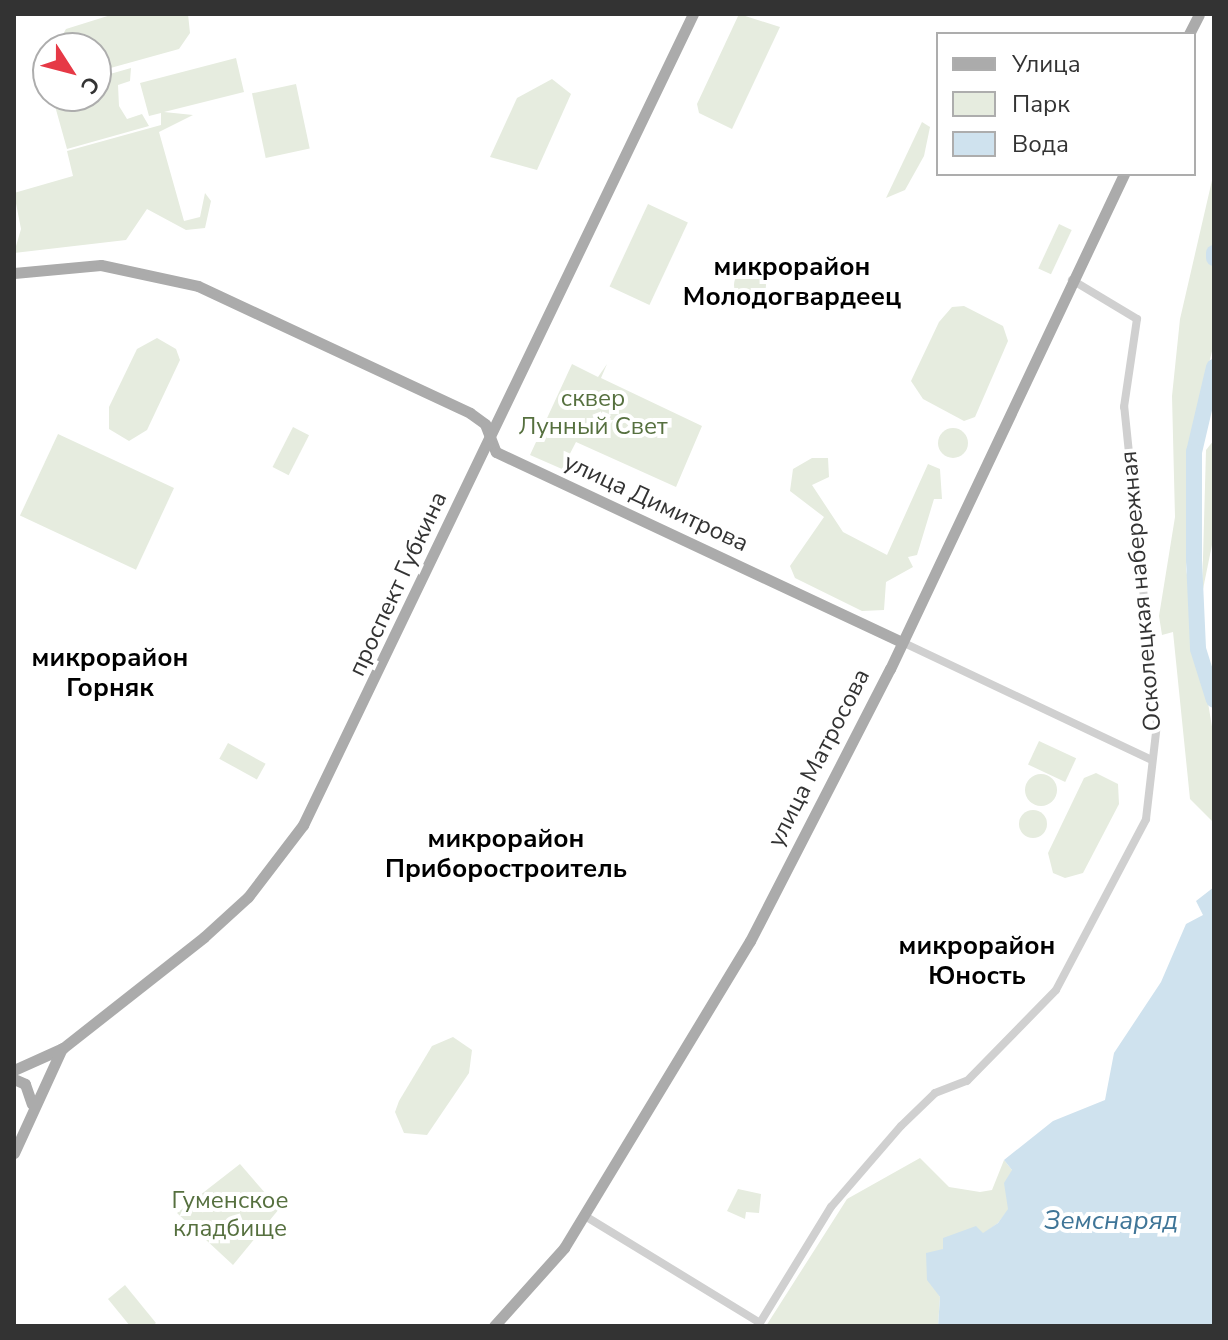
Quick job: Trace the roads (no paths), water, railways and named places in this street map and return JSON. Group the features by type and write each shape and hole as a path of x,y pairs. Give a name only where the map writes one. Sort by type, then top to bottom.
{"main road":[{"name":"проспект Губкина","path":"14,1070 63,1048 213,930 272,869 339,758 693,14"},
{"path":"1190,32 1199,14"},
{"name":"улица Матросова","path":"494,1326 551,1266 585,1216 750,941 902,642 1123,176"},
{"name":"улица Димитрова","path":"14,273 101,265 198,286 470,413 492,438 496,452 902,642"},
{"path":"14,1153 32,1105 63,1048"},
{"path":"14,1079 25,1084 32,1105"}],"street":[{"name":"Осколецкая набережная","path":"759,1324 831,1207 901,1126 935,1093 967,1081 1056,990 1146,819 1155,695 1124,407 1137,319 1072,280"},
{"name":"улица Димитрова","path":"902,642 1152,760"},
{"path":"585,1216 759,1324"}],"water":[{"name":"Земснаряд","path":"1214,887 1214,1326 938,1326 940,1297 927,1280 926,1253 943,1249 943,1238 976,1226 983,1233 998,1223 1008,1209 1004,1183 1012,1170 1004,1160 1053,1121 1105,1100 1114,1053 1161,982 1186,924 1203,915 1196,901"}],"waterway":[{"path":"1214,253 1214,258"},
{"path":"1214,367 1194,452 1198,649 1214,700"}],"district":[{"name":"микрорайон Молодогвардеец","path":"792,282"},
{"name":"микрорайон Горняк","path":"110,673"},
{"name":"микрорайон Приборостроитель","path":"506,854"},
{"name":"микрорайон Юность","path":"977,961"}],"park label":[{"name":"сквер Лунный Свет","path":"593,413"},
{"name":"Гуменское кладбище","path":"230,1215"}]}
